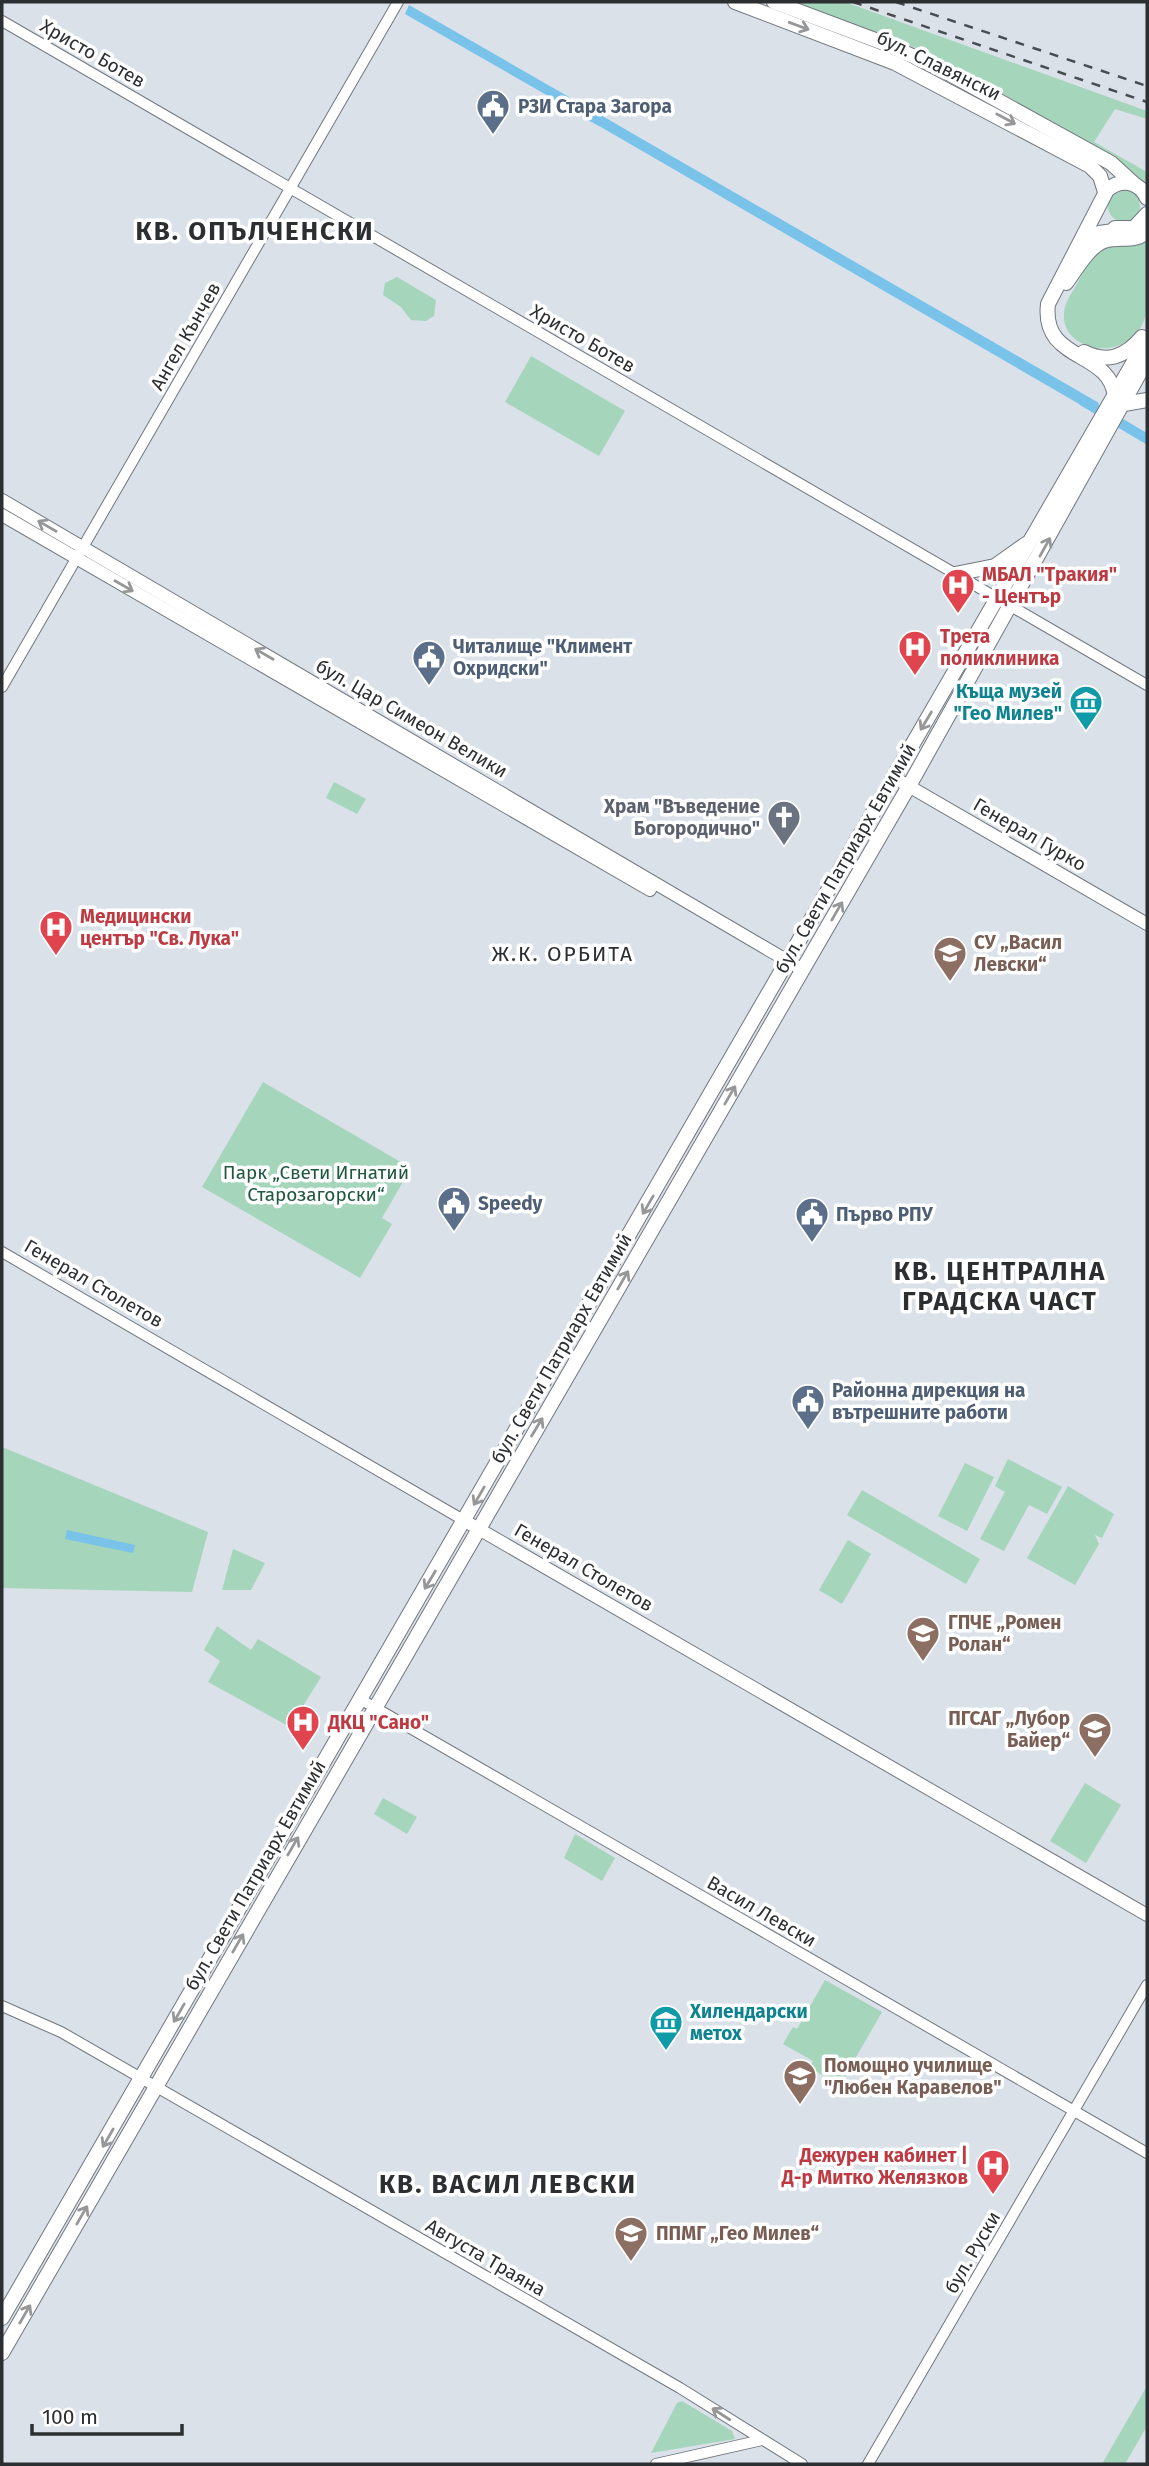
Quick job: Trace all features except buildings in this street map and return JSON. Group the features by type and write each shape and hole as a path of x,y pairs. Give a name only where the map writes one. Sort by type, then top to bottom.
{"main road":[{"name":"бул. Славянски","path":"735,2 870,52 948,88 1090,166 1100,176 1106,221 1121,230"},
{"name":"бул. Славянски","path":"774,2 886,44 941,69 1111,163 1144,193"},
{"path":"1144,193 1120,182 1103,199 1051,294 1047,316 1052,334 1061,345 1109,376 1115,409 1147,400"},
{"path":"1146,223 1103,232 1093,237 1061,289 1055,306 1057,325 1069,343 1088,354 1108,358 1121,356 1147,330"},
{"path":"1061,289 1097,245 1111,240 1133,240 1146,223"},
{"name":"бул. Свети Патриарх Евтимий","path":"2,2318 360,1699 471,1524 801,973 1012,607 1115,409 1147,339"},
{"name":"бул. Свети Патриарх Евтимий","path":"2,2353 374,1707 471,1524 893,777 1033,538 1115,409 1146,370"},
{"name":"бул. Цар Симеон Велики","path":"2,500 79,553"},
{"name":"бул. Цар Симеон Велики","path":"2,515 79,553 801,973"},
{"path":"956,574 995,566 1033,538"},
{"name":"Генерал Гурко","path":"893,777 1147,924"},
{"name":"Генерал Столетов","path":"471,1524 1147,1916"}],"street":[{"name":"Ангел Кънчев","path":"2,687 396,5"},
{"name":"Христо Ботев","path":"2,21 1147,685"},
{"name":"Генерал Столетов","path":"2,1252 471,1524"},
{"name":"Васил Левски","path":"360,1699 1147,2153"},
{"name":"бул. Руски","path":"868,2464 1147,1985"},
{"name":"Августа Траяна","path":"2,2006 46,2024 680,2388 802,2464"},
{"path":"656,2464 761,2440"}],"green space":[{"path":"790,2 845,2 1147,111 1147,119 1115,109 1094,142 1147,172 1147,187 1091,145 930,53"},
{"path":"1124,190 1135,195 1140,206 1135,217 1124,222 1113,217 1108,206 1113,195"},
{"path":"1147,239 1147,309 1141,327 1130,340 1116,346 1101,348 1074,339 1066,328 1064,310 1093,256 1105,248 1140,243"},
{"path":"397,277 436,300 434,316 426,321 411,320 401,307 383,295 385,283"},
{"path":"531,356 625,411 599,456 505,402"},
{"path":"334,782 366,799 357,814 326,798"},
{"name":"Парк „Свети Игнатий Старозагорски“","path":"263,1082 411,1168 382,1218 392,1224 360,1278 202,1187"},
{"path":"2,1447 208,1532 192,1592 2,1588"},
{"path":"1008,1459 1062,1487 1047,1514 1029,1505 1004,1551 980,1539 1005,1492 995,1486"},
{"path":"965,1463 994,1477 967,1531 938,1516"},
{"path":"1068,1486 1114,1514 1102,1538 1095,1535 1099,1544 1075,1585 1027,1558"},
{"path":"862,1490 980,1559 966,1584 847,1515"},
{"path":"848,1540 871,1554 842,1604 819,1590"},
{"path":"233,1549 265,1563 251,1590 222,1590"},
{"path":"217,1626 251,1650 258,1639 321,1677 290,1727 208,1682 220,1661 204,1650"},
{"path":"1085,1783 1121,1805 1086,1863 1050,1841"},
{"path":"383,1798 417,1817 407,1834 374,1814"},
{"path":"575,1834 615,1858 602,1881 564,1858"},
{"path":"825,1980 882,2012 840,2085 810,2068 813,2061 783,2044 793,2027 797,2029"},
{"path":"1147,2386 1147,2426 1125,2464 1102,2464"},
{"path":"682,2401 732,2431 735,2439 651,2453 677,2403"}],"water":[{"path":"409,5 569,97 564,105 405,14"},
{"path":"592,110 1099,403 1093,412 587,119"},
{"path":"67,1530 135,1545 133,1553 65,1539"}],"waterway":[{"path":"556,96 600,121"},
{"path":"1083,401 1147,439"}],"railway":[{"path":"853,2 1147,102"},
{"path":"896,2 1147,86"}],"place":[{"name":"РЗИ Стара Загора","path":"493,136"},
{"name":"МБАЛ \"Тракия\" - Център","path":"958,615"},
{"name":"Трета поликлиника","path":"915,677"},
{"name":"Читалище \"Климент Охридски\"","path":"429,687"},
{"name":"Къща музей \"Гео Милев\"","path":"1086,732"},
{"name":"Храм \"Въведение Богородично\"","path":"784,847"},
{"name":"Медицински център \"Св. Лука\"","path":"56,957"},
{"name":"СУ „Васил Левски“","path":"950,983"},
{"name":"Speedy","path":"454,1233"},
{"name":"Първо РПУ","path":"812,1244"},
{"name":"Районна дирекция на вътрешните работи","path":"808,1431"},
{"name":"ГПЧЕ „Ромен Ролан“","path":"923,1663"},
{"name":"ДКЦ \"Сано\"","path":"303,1752"},
{"name":"ПГСАГ „Лубор Байер“","path":"1095,1759"},
{"name":"Хилендарски метох","path":"666,2052"},
{"name":"Помощно училище \"Любен Каравелов\"","path":"800,2106"},
{"name":"Дежурен кабинет | Д-р Митко Желязков","path":"993,2196"},
{"name":"ППМГ „Гео Милев“","path":"631,2263"}],"district":[{"name":"КВ. ОПЪЛЧЕНСКИ","path":"255,231"},
{"name":"Ж.К. ОРБИТА","path":"563,954"},
{"name":"КВ. ЦЕНТРАЛНА ГРАДСКА ЧАСТ","path":"1000,1286"},
{"name":"КВ. ВАСИЛ ЛЕВСКИ","path":"508,2184"}]}
